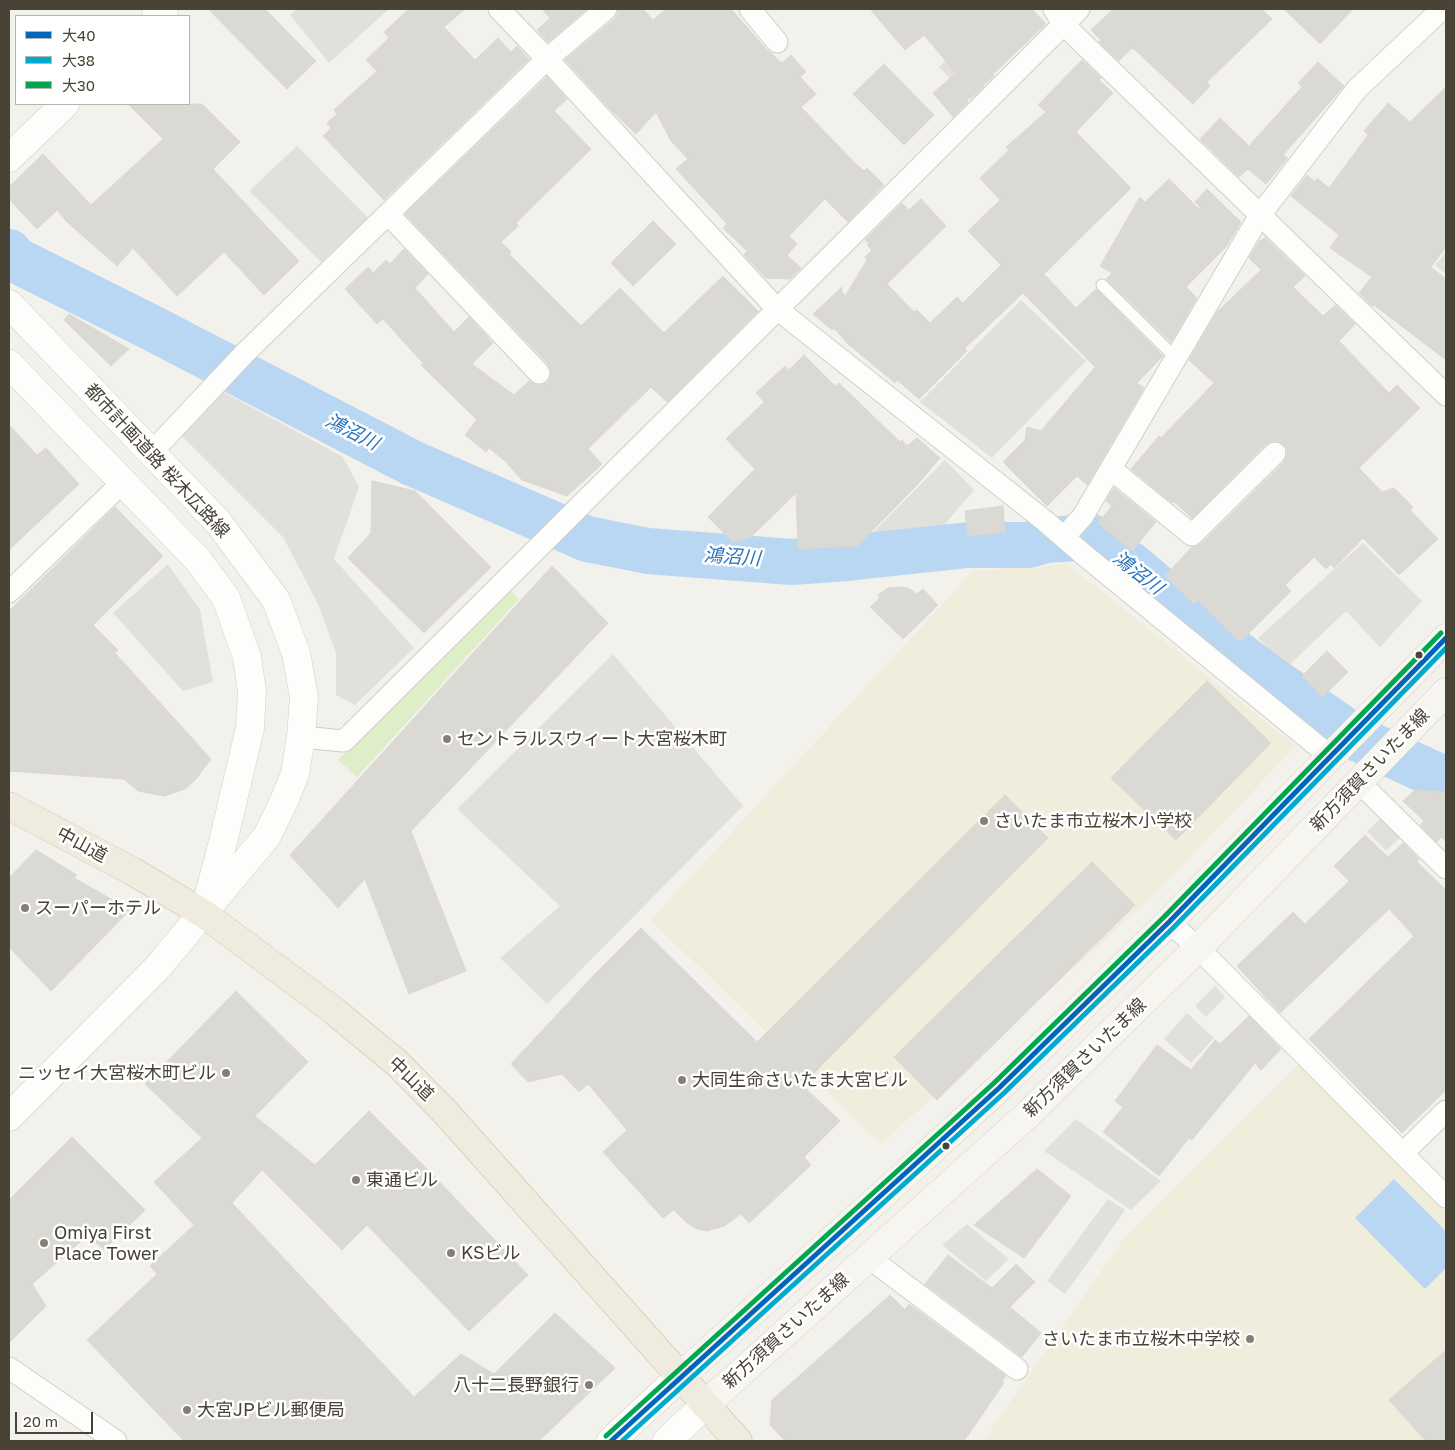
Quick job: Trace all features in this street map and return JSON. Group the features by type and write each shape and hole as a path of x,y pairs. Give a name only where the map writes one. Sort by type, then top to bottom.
{"highway":[{"name":"中山道","path":"9,806 132,871 204,914 326,1005 398,1064 446,1113 738,1441"}],"main road":[{"name":"新方須賀さいたま線","path":"680,1377 999,1088 1169,922 1446,638"},
{"name":"新方須賀さいたま線","path":"705,1405 1026,1116 1198,948 1446,692"}],"street":[{"path":"499,9 778,310 1045,520 1083,554 1335,752"},
{"path":"151,452 244,354 547,59 606,9"},
{"path":"750,9 777,42"},
{"path":"301,737 344,741 778,310 1059,16 1079,9"},
{"path":"1064,537 1083,516 1260,215 1358,88 1442,9"},
{"path":"1059,16 1260,215 1446,395"},
{"path":"9,158 64,105"},
{"path":"388,214 539,373"},
{"name":"都市計画道路 桜木広路線","path":"9,304 218,522 276,600 296,653 304,697 301,737 295,774 267,836 158,967 9,1117"},
{"path":"9,364 198,560 226,598 248,657 252,691 250,728 204,914"},
{"path":"1110,469 1192,535 1275,453"},
{"path":"9,592 123,482"},
{"path":"1363,777 1446,868"},
{"path":"1169,922 1198,948 1446,1197"},
{"path":"1403,1153 1446,1111"},
{"path":"868,1257 1017,1370"},
{"path":"9,1368 116,1441"},
{"path":"611,1441 680,1377"},
{"path":"667,1441 705,1405"}],"lane":[{"path":"1102,285 1176,358"}],"shaded area":[{"path":"296,9 389,9 329,63 290,15"},
{"path":"953,54 987,89 974,102 939,67"},
{"path":"297,146 368,218 321,262 249,191"},
{"path":"1446,252 1446,274 1435,265"},
{"path":"1021,300 1086,361 992,458 920,402"},
{"path":"222,391 343,457 359,487 334,559 414,648 355,705 336,695 336,653 319,606 283,537 182,436"},
{"path":"945,460 974,490 934,537 866,539"},
{"path":"1363,543 1422,601 1380,647 1346,611 1287,667 1258,638"},
{"path":"168,564 200,610 213,682 183,691 113,613"},
{"name":"さいたま市立桜木小学校","path":"1067,564 1296,746 1154,895 881,1144 651,920 973,571"},
{"path":"613,654 743,806 547,1004 500,958 560,906 457,809"},
{"path":"1381,818 1400,838 1386,851 1367,831"},
{"path":"1215,986 1225,997 1206,1017 1195,1006"},
{"path":"1187,1013 1214,1038 1191,1063 1164,1039"},
{"name":"さいたま市立桜木中学校","path":"1301,1062 1446,1211 1446,1441 983,1441 1125,1237"},
{"path":"1076,1119 1161,1181 1131,1210 1044,1151"},
{"path":"1108,1199 1125,1210 1065,1294 1047,1281"},
{"path":"967,1224 1009,1259 986,1281 942,1245"}],"green space":[{"path":"509,589 519,599 357,777 338,760"}],"water":[{"path":"1394,1179 1446,1231 1446,1268 1425,1289 1355,1218"}],"building":[{"path":"208,9 265,9 316,61 287,89"},
{"path":"409,9 465,9 444,27 475,60 498,38 511,52 517,46 529,59 384,200 323,136 331,128 327,123 337,114 334,110 377,71 366,60 389,38 384,32"},
{"path":"542,9 587,9 548,42 537,30 550,18"},
{"path":"618,9 643,9 653,20 666,9 731,9 767,50 782,63 791,55 806,72 800,77 816,94 801,107 855,163 864,171 867,168 884,185 848,222 825,199 789,236 797,244 787,255 801,268 790,279 766,278 744,255 747,251 723,228 727,224 676,169 688,159 671,141 656,112 636,134 565,60 614,19 618,14"},
{"path":"870,9 1032,9 1046,24 967,100 968,102 953,117 933,93 956,73 924,35 905,50"},
{"path":"1113,9 1262,9 1272,19 1207,82 1210,86 1193,104 1132,48 1119,61 1099,42 1101,40 1091,30"},
{"path":"1284,9 1353,9 1320,44"},
{"path":"1082,60 1101,78 1099,80 1113,93 1076,132 1131,188 1044,274 1076,308 1096,289 1163,356 1137,383 1144,388 1087,485 1077,476 1047,506 1003,462 1025,440 1027,427 1041,431 1095,367 1023,293 964,349 967,351 919,399 897,380 895,383 848,344 834,328 832,330 813,314 842,287 842,292 845,296 867,260 865,257 872,250 867,245 869,243 865,240 902,203 909,210 921,199 946,226 887,284 914,312 917,310 930,323 957,297 963,303 1001,265 968,231 1000,200 980,178 1009,150 1006,147 1046,112 1038,105"},
{"path":"1318,62 1344,86 1283,155 1288,158 1266,184 1248,169 1239,177 1200,139 1220,118 1249,146 1302,87 1298,83"},
{"path":"884,64 934,115 904,145 853,94"},
{"path":"547,77 567,99 554,111 591,149 516,223 518,226 501,242 511,252 509,254 581,326 620,288 664,333 723,276 758,311 667,402 651,387 588,449 602,464 567,496 522,480 506,462 489,448 486,452 465,435 477,420 421,365 423,363 383,319 377,324 345,289 368,267 373,273 386,260 390,264 404,249 428,274 415,288 454,332 469,317 493,343 472,364 514,395 529,381 536,385 548,382 551,371 548,364 405,214"},
{"path":"1446,87 1446,247 1431,267 1446,279 1446,360 1374,305 1372,306 1359,293 1372,277 1330,248 1339,235 1291,196 1307,175 1315,182 1317,178 1329,188 1368,135 1364,131 1388,103 1410,122"},
{"path":"202,104 240,142 213,169 299,261 264,295 224,252 177,296 133,248 117,266 66,221 57,210 37,229 9,199 9,187 43,154 91,205 163,139 129,105"},
{"path":"1169,179 1199,209 1200,207 1195,202 1207,189 1241,222 1226,247 1186,287 1197,298 1171,342 1106,279 1112,273 1100,266 1140,197 1145,202"},
{"path":"653,221 676,244 633,286 611,263"},
{"path":"1265,237 1305,276 1293,287 1323,316 1335,305 1355,324 1339,341 1389,393 1397,385 1420,408 1359,468 1382,492 1394,488 1413,507 1410,510 1438,539 1399,575 1363,538 1334,568 1331,564 1326,569 1314,557 1285,585 1291,591 1240,642 1198,600 1194,604 1165,576 1192,547 1201,544 1284,462 1287,456 1287,449 1278,441 1271,441 1266,444 1192,518 1131,469 1159,436 1161,438 1214,383 1189,360 1217,312 1261,270 1249,258 1260,240"},
{"path":"69,314 129,349 111,366 64,320"},
{"path":"804,355 835,386 839,383 900,442 902,440 907,446 917,438 940,458 916,486 857,546 798,549 796,493 751,537 733,542 708,517 755,469 726,439 764,402 756,393 785,366 789,370"},
{"path":"9,425 37,455 46,448 79,484 9,550"},
{"path":"372,481 415,491 491,567 424,633 348,558 371,533"},
{"path":"1114,488 1156,522 1132,551 1098,523 1112,506 1106,501"},
{"path":"1003,506 1005,532 968,536 965,511"},
{"path":"115,507 163,556 93,625 118,650 115,653 211,759 196,779 185,789 164,796 138,791 124,779 9,771 9,611"},
{"name":"セントラルスウィート大宮桜木町","path":"552,566 608,623 411,831 466,971 409,994 365,879 338,908 290,855"},
{"path":"888,588 908,588 917,594 923,589 938,605 903,639 870,607 879,599 879,594"},
{"path":"1327,651 1348,672 1323,697 1302,676"},
{"path":"1207,681 1271,743 1176,840 1111,778"},
{"path":"1415,790 1446,792 1446,842 1441,837 1437,842 1420,825 1424,821 1403,801"},
{"name":"大同生命さいたま大宮ビル","path":"1005,795 1048,838 802,1085 840,1121 804,1157 811,1165 749,1223 741,1214 724,1226 707,1231 697,1229 686,1222 674,1210 663,1218 603,1152 627,1130 588,1084 579,1092 562,1074 528,1082 511,1064 593,976 641,928 757,1042"},
{"path":"1365,835 1388,857 1403,843 1419,859 1417,862 1446,890 1446,1090 1402,1133 1309,1039 1414,936 1389,909 1280,1013 1237,966 1293,912 1305,924 1349,881 1334,866"},
{"path":"36,850 77,875 74,878 130,910 51,991 9,947 9,878"},
{"path":"1092,862 1135,905 937,1100 894,1057"},
{"path":"236,991 308,1062 255,1116 315,1165 369,1111 528,1275 469,1331 367,1225 342,1250 262,1170 232,1203 414,1397 461,1354 494,1374 555,1313 615,1368 539,1441 184,1441 87,1340 157,1274 150,1266 194,1225 154,1182 202,1138 145,1084"},
{"path":"1249,1016 1281,1049 1261,1070 1255,1063 1192,1140 1189,1138 1159,1176 1103,1132 1123,1107 1115,1101 1157,1045 1191,1070 1215,1040 1220,1044"},
{"name":"Omiya First Place Tower","path":"72,1137 145,1210 104,1250 88,1235 32,1284 46,1306 9,1343 9,1200"},
{"path":"1037,1169 1071,1196 1024,1258 974,1225"},
{"path":"948,1255 992,1288 1016,1264 1035,1282 1010,1307 1041,1333 1022,1357 925,1284"},
{"path":"890,1295 905,1310 909,1304 1006,1376 1002,1381 1004,1383 964,1441 785,1441 770,1425 772,1400"},
{"path":"1446,1350 1446,1441 1426,1441 1389,1400"}],"waterway":[{"name":"鴻沼川","path":"9,252 14,259 150,327 412,463 587,539 648,551 792,562 968,545 1028,545 1047,540 1091,537 1131,565 1218,639 1267,676 1356,738 1446,780"}],"transit line":[{"name":"大30","path":"606,1436 994,1083 1164,917 1441,633"},
{"name":"大40","path":"611,1441 999,1088 1169,922 1446,638"},
{"name":"大38","path":"622,1441 1004,1093 1174,927 1446,648"}],"place":[{"name":"セントラルスウィート大宮桜木町","path":"447,739"},
{"name":"さいたま市立桜木小学校","path":"984,821"},
{"name":"スーパーホテル","path":"25,908"},
{"name":"ニッセイ大宮桜木町ビル","path":"226,1073"},
{"name":"大同生命さいたま大宮ビル","path":"682,1080"},
{"name":"東通ビル","path":"356,1180"},
{"name":"Omiya First Place Tower","path":"44,1243"},
{"name":"KSビル","path":"451,1253"},
{"name":"さいたま市立桜木中学校","path":"1250,1339"},
{"name":"八十二長野銀行","path":"589,1385"},
{"name":"大宮JPビル郵便局","path":"187,1410"}]}
